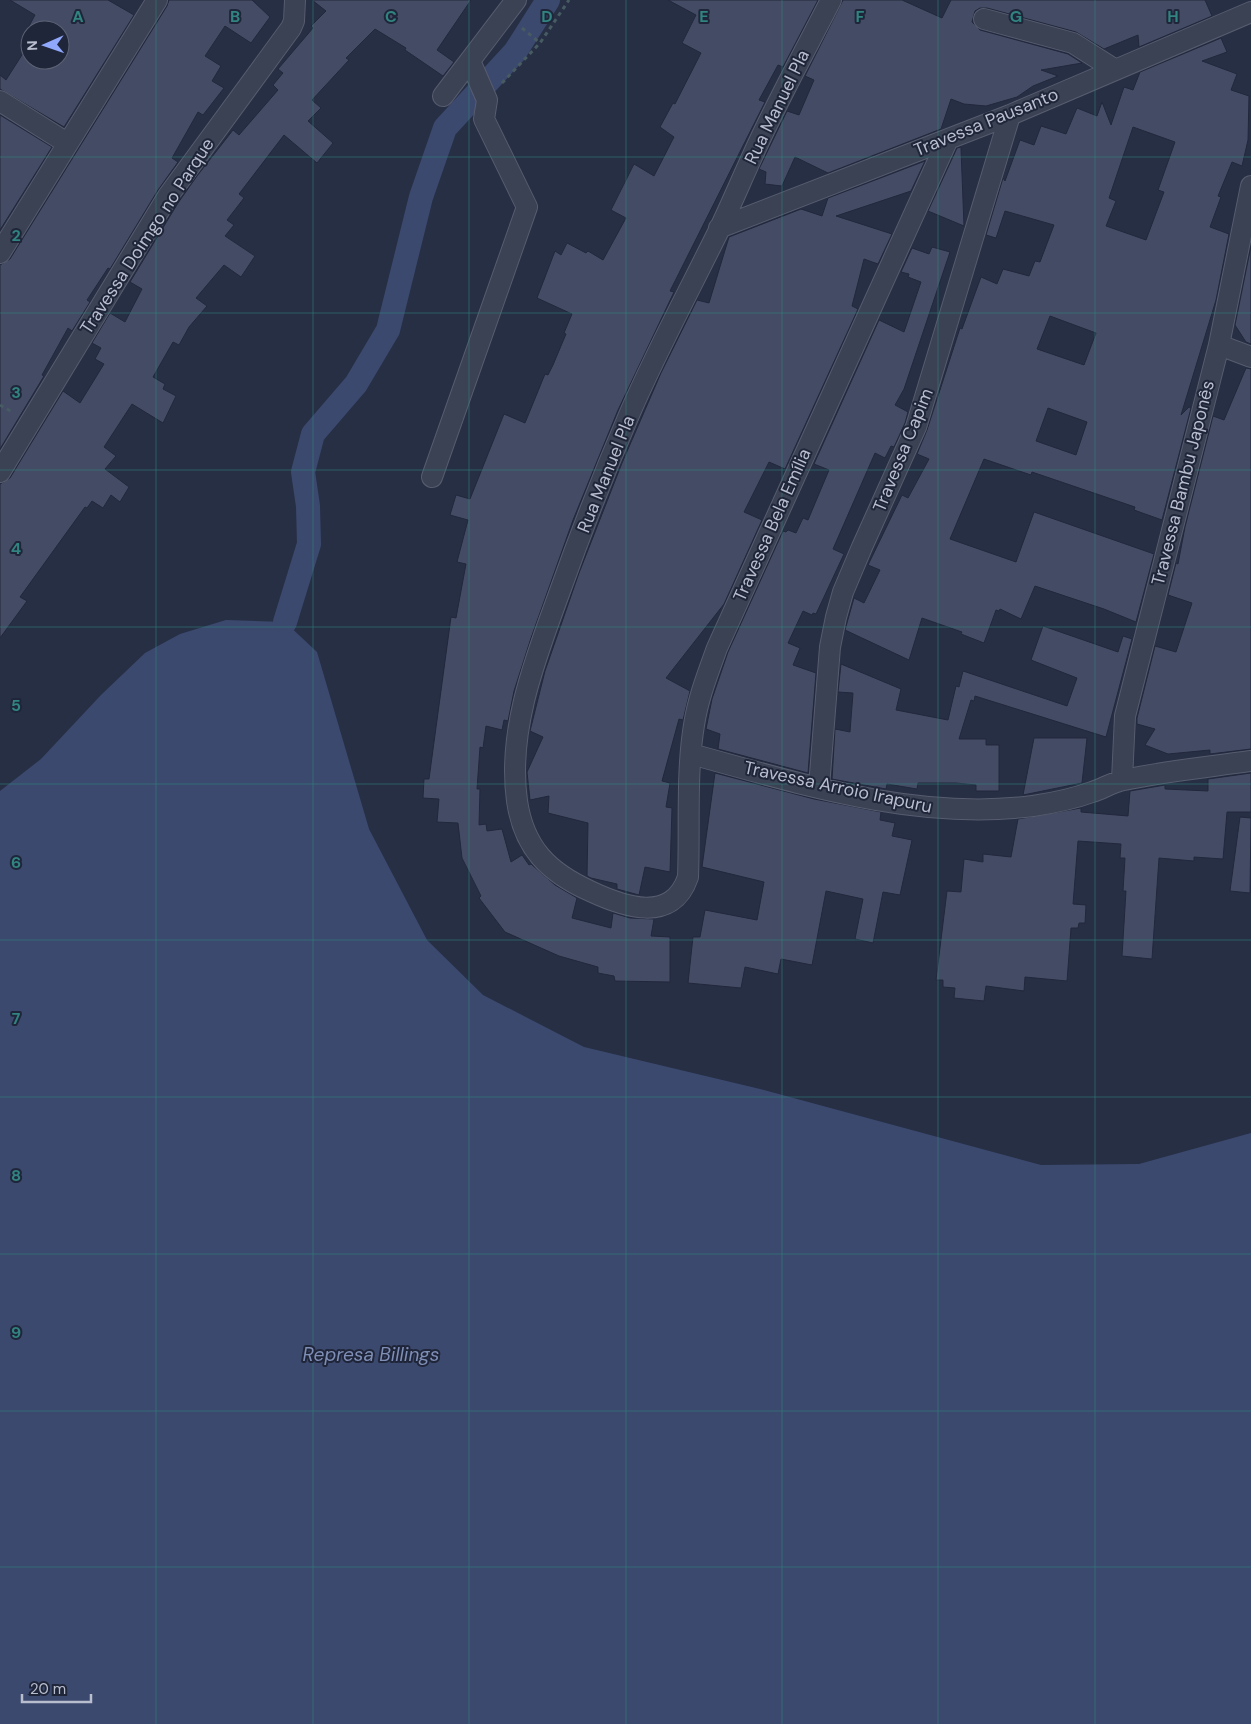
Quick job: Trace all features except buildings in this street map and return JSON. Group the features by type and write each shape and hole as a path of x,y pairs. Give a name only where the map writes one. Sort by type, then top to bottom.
{"street":[{"path":"0,253 157,0"},
{"path":"443,96 471,63 516,0"},
{"name":"Rua Manuel Pla","path":"647,907 603,898 567,881 540,859 530,842 521,820 517,799 516,751 522,710 534,662 570,563 630,414 720,228 769,120 831,0"},
{"name":"Travessa Doimgo no Parque","path":"0,472 168,196 291,28 294,21 296,1"},
{"name":"Travessa Pausanto","path":"720,228 1010,115 1251,12"},
{"path":"984,19 1073,43 1114,69"},
{"path":"432,477 527,207 484,119 486,98 471,63"},
{"path":"0,101 67,143"},
{"name":"Travessa Capim","path":"820,787 830,647 843,592 916,427 1010,115"},
{"name":"Travessa Bela Emília","path":"647,907 660,907 674,901 684,890 688,877 690,754 701,694 717,648 948,139"},
{"name":"Travessa Bambu Japonês","path":"1122,780 1125,716 1219,346 1251,186"},
{"path":"1219,346 1251,357"},
{"name":"Travessa Arroio Irapuru","path":"690,754 820,787 905,805 984,809 1060,801 1090,793 1122,780 1251,761"}],"path":[{"path":"486,98 540,43 569,0"},
{"path":"536,40 540,43"}],"water":[{"name":"Represa Billings","path":"226,620 285,622 317,652 369,829 427,940 483,995 584,1047 760,1089 1041,1165 1139,1164 1251,1133 1251,1724 0,1724 0,791 41,759 101,695 145,653 180,634"}],"waterway":[{"path":"285,622 309,544 308,506 303,472 313,434 356,384 388,330 421,197 445,128 515,52 548,0"}]}
